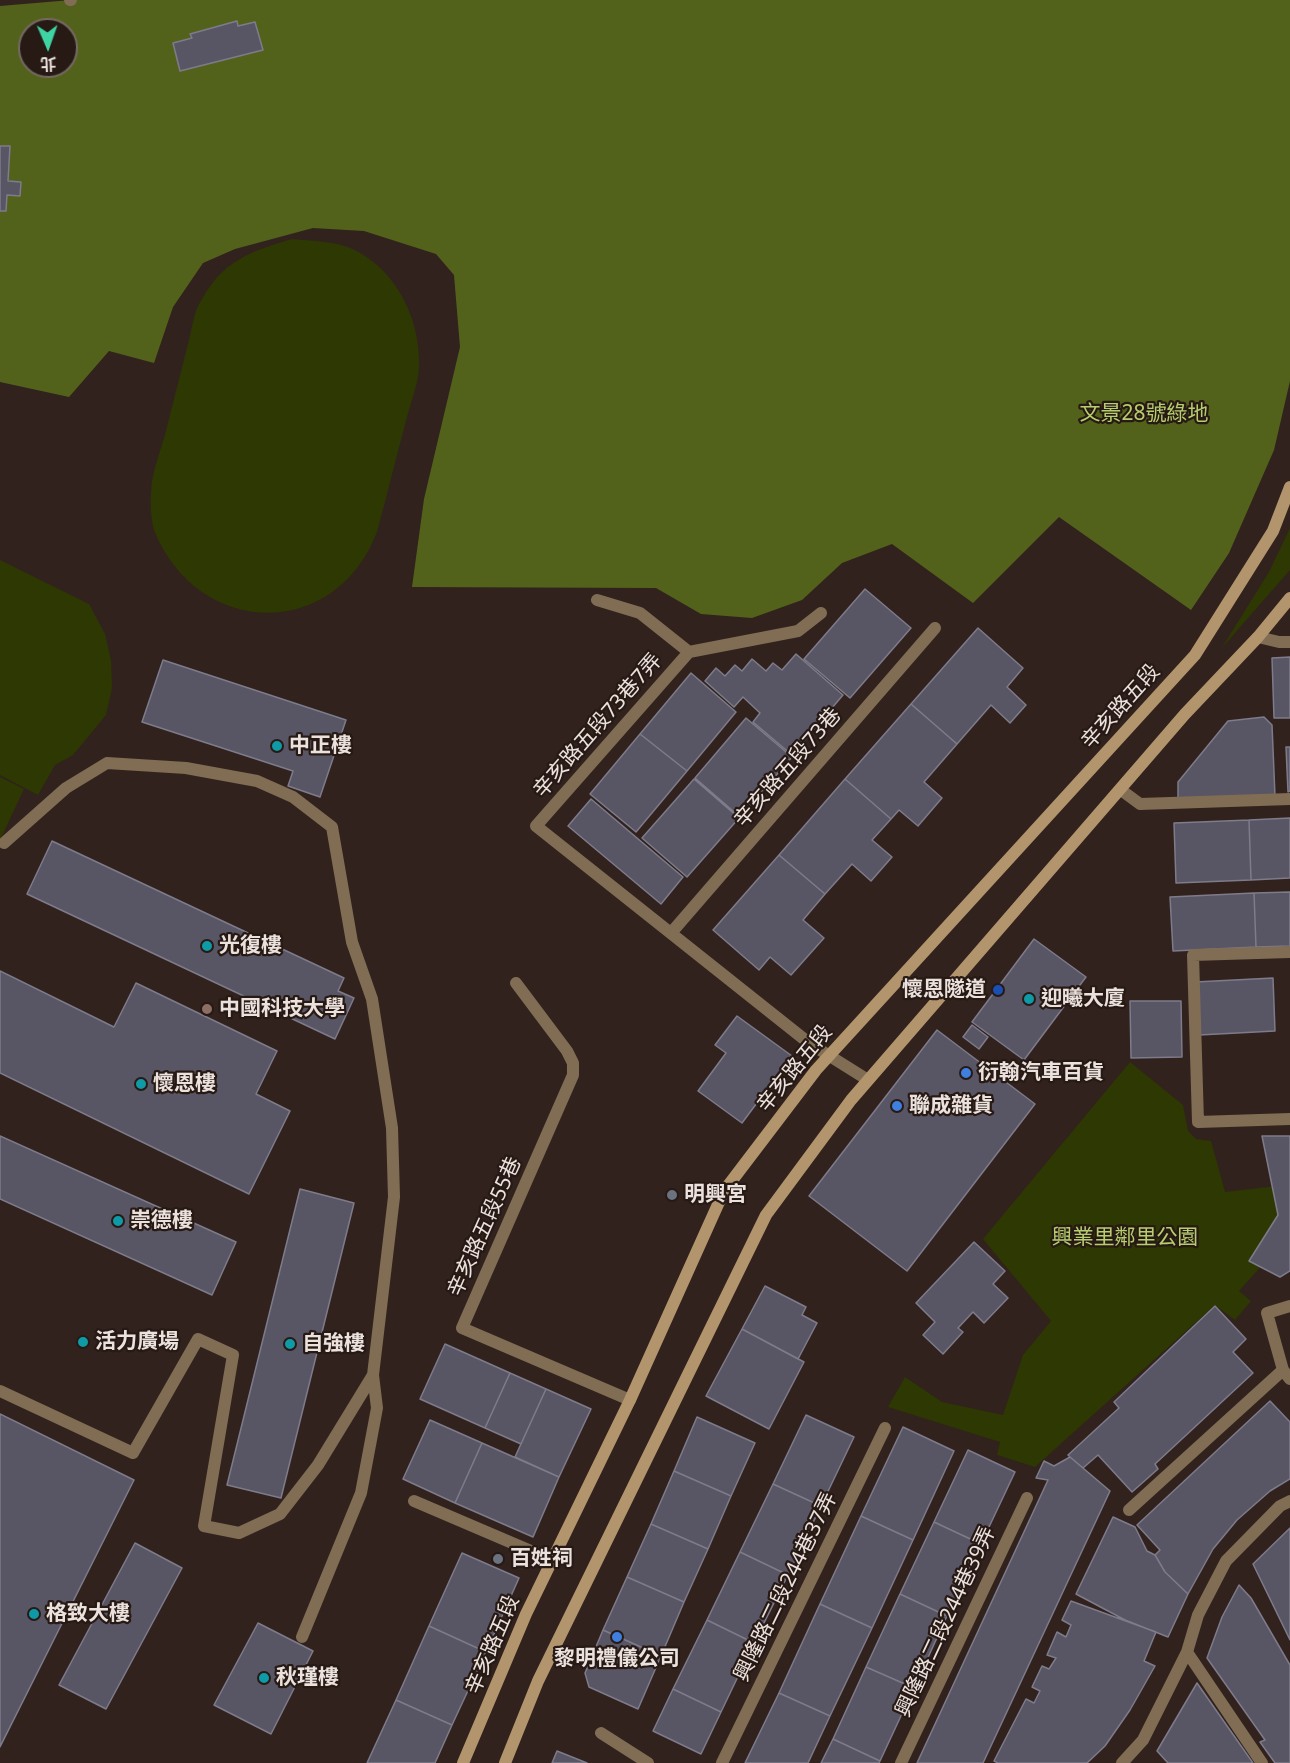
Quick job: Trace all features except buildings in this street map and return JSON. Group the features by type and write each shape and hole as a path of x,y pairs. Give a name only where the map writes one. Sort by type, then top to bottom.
{"main road":[{"name":"辛亥路五段","path":"463,1763 526,1614 630,1400 724,1191 829,1056 1195,655 1274,531 1290,487"},
{"path":"505,1763 538,1681 766,1215 868,1080 1185,714 1258,637 1290,598"}],"street":[{"name":"辛亥路五段73巷7弄","path":"597,600 640,613 689,652"},
{"name":"辛亥路五段73巷7弄","path":"671,933 536,826 689,652 798,631 821,613"},
{"name":"辛亥路五段73巷","path":"671,933 935,628"},
{"path":"1258,637 1290,642"},
{"path":"4,843 66,788 108,763 186,768 257,781 293,797 332,827 352,942 372,999 392,1128 394,1197 372,1375 376,1408 361,1493 302,1637"},
{"path":"1120,790 1140,804 1290,799"},
{"path":"671,933 829,1056 868,1080"},
{"path":"1290,952 1193,956 1198,1122 1290,1119"},
{"name":"辛亥路五段55巷","path":"516,983 567,1052 573,1062 573,1075 462,1328 630,1400"},
{"path":"1129,1510 1287,1375 1267,1313 1290,1306"},
{"path":"0,1390 133,1453 198,1339 233,1355 204,1526 239,1533 280,1514 318,1465 372,1375"},
{"name":"興隆路二段244巷37弄","path":"722,1763 885,1428"},
{"name":"興隆路二段244巷39弄","path":"901,1763 1027,1498"},
{"path":"414,1501 552,1560"},
{"path":"1122,1763 1143,1740 1187,1652 1198,1616 1226,1561 1280,1506 1290,1501"},
{"path":"1187,1652 1262,1763"},
{"path":"601,1733 648,1763"}],"green space":[{"name":"文景28號綠地","path":"71,0 1290,0 1290,381 1274,450 1229,553 1191,610 1059,517 973,603 892,544 842,563 802,600 752,618 701,614 656,588 412,587 424,499 460,347 454,275 436,254 364,231 313,228 235,249 203,263 173,307 154,363 109,351 69,397 0,382 0,6"},
{"path":"292,239 348,247 370,259 383,271 395,285 411,316 419,350 419,368 416,388 377,532 357,568 330,593 299,608 266,613 232,607 201,591 174,566 154,530 151,486 197,308 217,277 236,261 263,248"},
{"path":"1290,528 1290,570 1221,649 1269,572"},
{"path":"0,560 89,604 105,634 111,660 112,688 106,715 73,755 55,765 38,795 0,775"},
{"path":"0,777 24,789 0,840"},
{"name":"興業里鄰里公園","path":"1130,1062 1183,1105 1188,1131 1196,1139 1211,1141 1225,1192 1277,1186 1290,1234 1239,1291 1251,1301 1235,1320 1215,1305 1035,1467 997,1455 1000,1442 888,1407 905,1377 942,1402 1003,1415 1023,1355 1051,1321 983,1239"}],"place":[{"name":"中正樓","path":"277,746"},
{"name":"光復樓","path":"207,946"},
{"name":"懷恩隧道","path":"998,990"},
{"name":"迎曦大廈","path":"1029,999"},
{"name":"中國科技大學","path":"207,1009"},
{"name":"衍翰汽車百貨","path":"966,1073"},
{"name":"懷恩樓","path":"141,1084"},
{"name":"聯成雜貨","path":"897,1106"},
{"name":"明興宮","path":"672,1195"},
{"name":"崇德樓","path":"118,1221"},
{"name":"活力廣場","path":"83,1342"},
{"name":"自強樓","path":"290,1344"},
{"name":"百姓祠","path":"498,1559"},
{"name":"格致大樓","path":"34,1614"},
{"name":"黎明禮儀公司","path":"617,1637"},
{"name":"秋瑾樓","path":"264,1678"}]}
